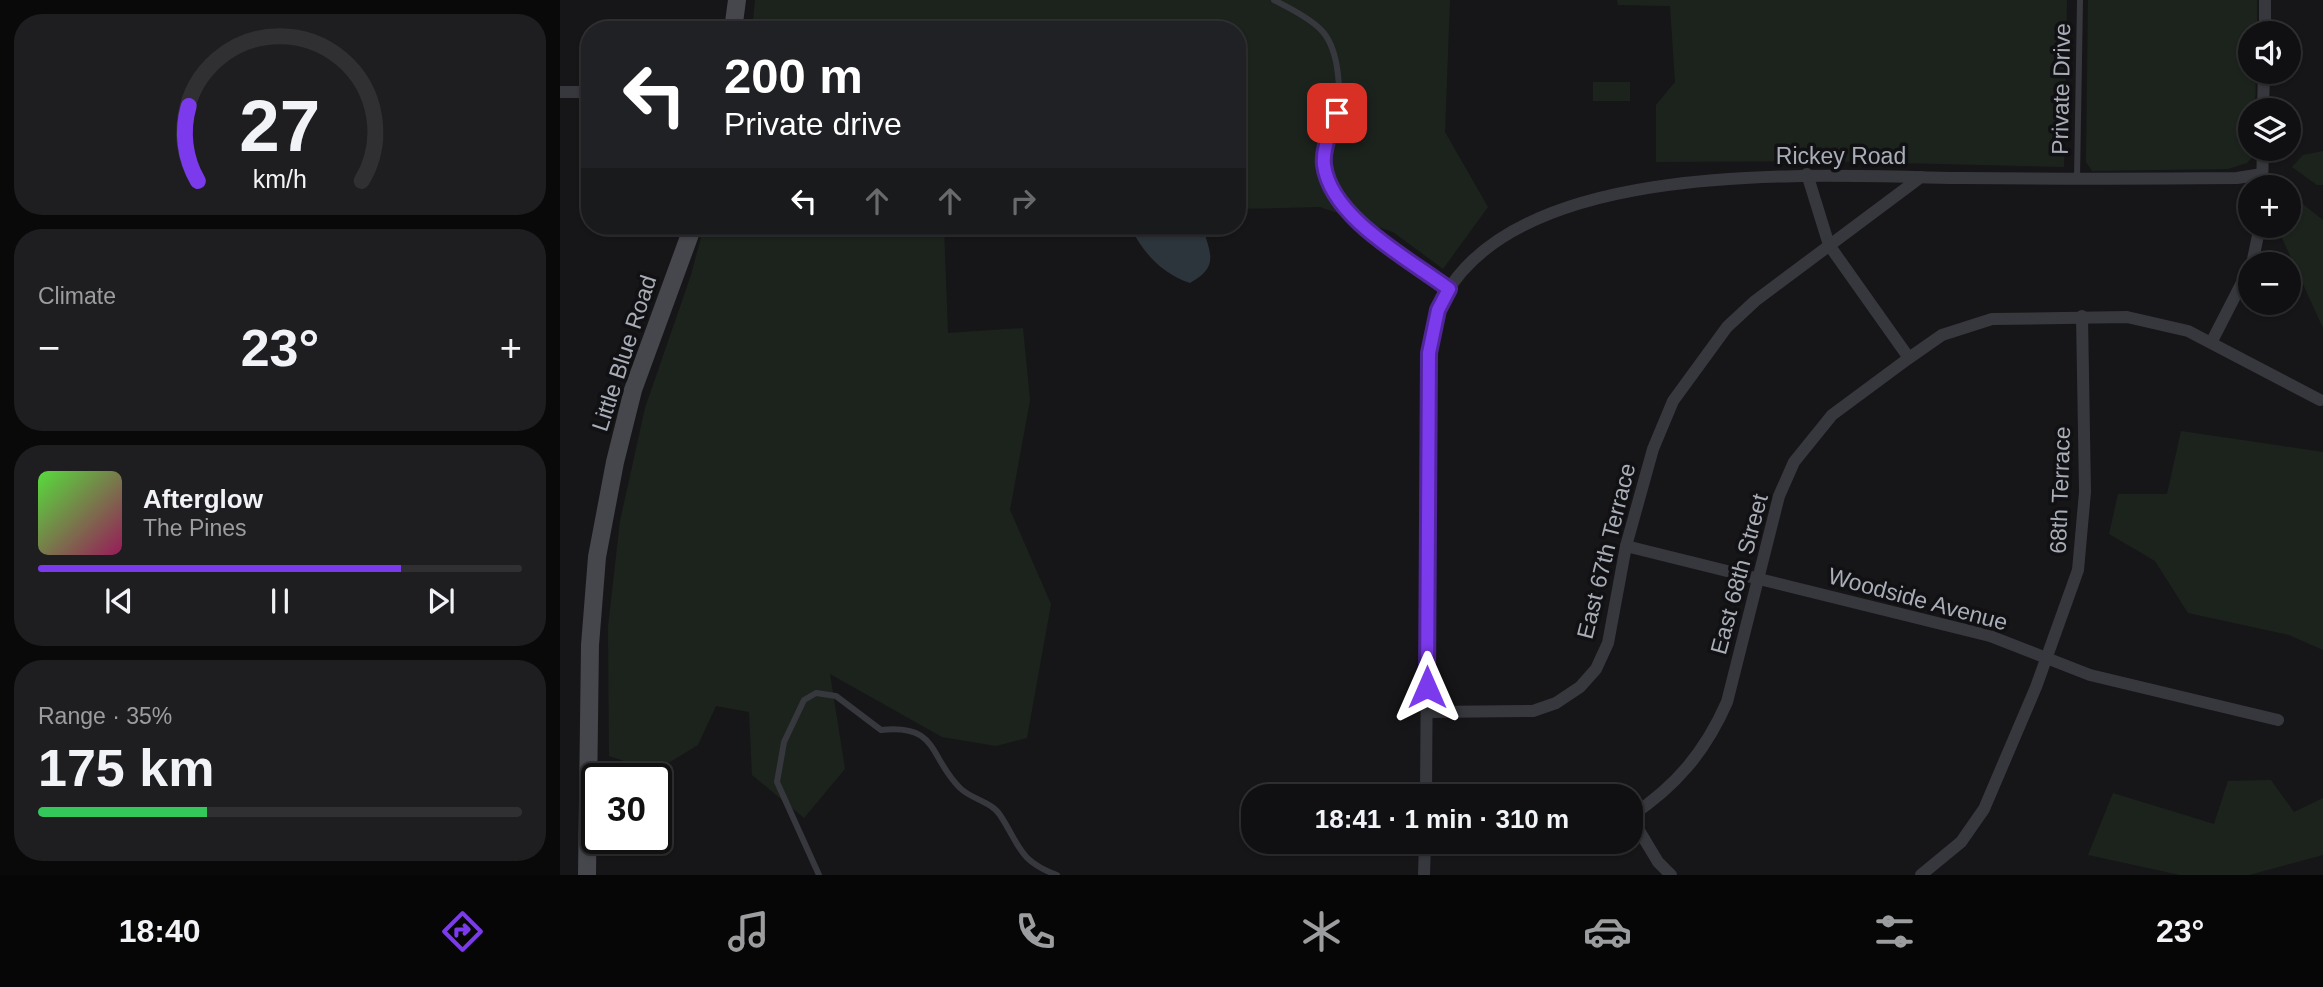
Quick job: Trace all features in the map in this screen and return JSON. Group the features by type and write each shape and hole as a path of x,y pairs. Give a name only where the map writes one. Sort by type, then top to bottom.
{"street":[{"path":"734,21 737,0"},
{"path":"2265,0 2265,21"},
{"path":"560,92 581,92"},
{"path":"1807,174 1829,245 1909,358"},
{"name":"Rickey Road","path":"1426,784 1429,353 1438,310 1449,289 1491,246 1564,207 1700,180 1807,174 2077,179 2238,178"},
{"name":"East 67th Terrace","path":"1427,712 1533,711 1556,702 1580,687 1596,669 1608,643 1617,607 1626,546 1653,449 1673,401 1727,327 1755,301 1921,177"},
{"name":"Little Blue Road","path":"587,875 590,645 597,557 634,390 691,235"},
{"path":"2212,341 2238,291"},
{"name":"East 68th Street","path":"1643,808 1676,782 1714,732 1727,702 1779,496 1803,448 1832,415 1942,335 1993,318 2103,315 2156,321 2212,341 2320,400"},
{"name":"68th Terrace","path":"1921,875 1961,842 1984,809 2047,659 2078,570 2085,492 2082,316"},
{"name":"Woodside Avenue","path":"1626,546 1990,636 2047,659 2150,691 2278,720"},
{"path":"1643,837 1658,862 1671,875"},
{"path":"1424,875 1425,854"}],"lane":[{"path":"1273,0 1322,30 1331,49 1339,89 1337,113 1325,150 1324,166 1339,205 1449,289"},
{"name":"Private Drive","path":"2077,179 2080,0"},
{"path":"819,875 776,782 784,742 804,700 816,693 836,696 881,730 907,728 925,738 961,789 999,811 1017,847 1036,868 1056,875"}],"shaded area":[{"path":"755,0 1450,0 1445,132 1488,207 1443,269 1393,232 1320,207 1246,209 1246,21 753,21"},
{"path":"1617,0 2067,0 2064,167 1815,161 1656,162 1656,105 1675,82 1670,6 1618,5"},
{"path":"2088,0 2257,0 2257,21 2238,21 2238,84 2256,84 2255,98 2238,98 2238,161 2249,161 2247,163 2228,169 2092,171 2086,162"},
{"path":"1593,82 1630,82 1630,101 1593,101"},
{"path":"2323,151 2323,185 2317,185 2292,167 2301,161 2303,155"},
{"path":"2301,203 2323,220 2323,328 2301,280 2301,252 2288,252 2282,238 2301,238"},
{"path":"702,235 944,235 948,333 1023,328 1030,400 1010,510 1051,604 1027,738 996,746 942,737 830,674 845,769 804,818 752,775 749,712 716,706 698,745 668,763 630,763 609,756 608,627 620,521 645,408 691,275"},
{"path":"1135,235 1205,235 1210,252 1209,265 1190,283 1162,268 1140,245"},
{"path":"2181,431 2323,452 2323,650 2289,635 2188,613 2155,561 2109,534 2118,494 2167,494"},
{"path":"2271,780 2294,812 2323,798 2323,855 2249,875 2180,875 2088,855 2113,793 2214,824 2228,781"}],"route":[{"path":"1337,113 1325,150 1324,166 1339,205 1449,289 1438,310 1429,353 1427,687"}]}
